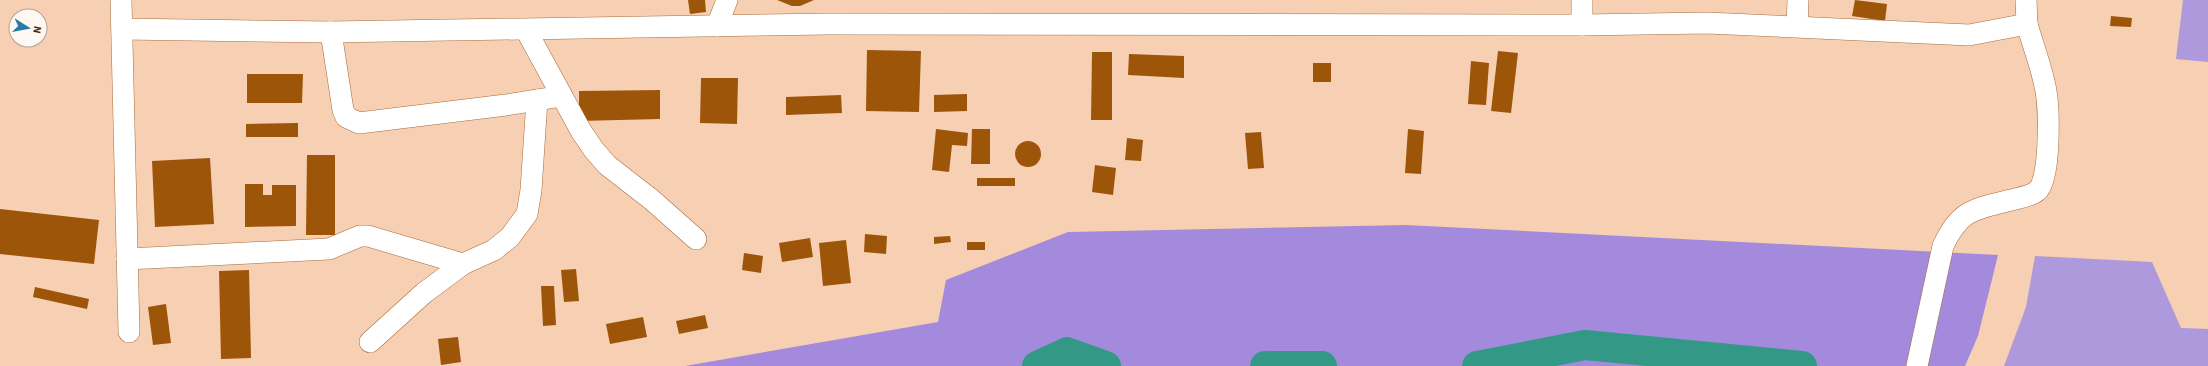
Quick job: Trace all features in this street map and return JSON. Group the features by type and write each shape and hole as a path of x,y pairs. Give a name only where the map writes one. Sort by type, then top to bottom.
{"street":[{"path":"121,0 123,30 129,332"},
{"path":"717,26 727,0"},
{"path":"1582,0 1582,25"},
{"path":"1798,0 1798,26"},
{"path":"1917,366 1943,246 1950,229 1971,210 2020,198 2037,191 2043,184 2048,165 2046,91 2026,24 2026,0"},
{"path":"123,30 331,32 827,24 1582,25 1707,23 1969,35 2026,24"},
{"path":"526,30 581,131 607,164 652,200 696,239"},
{"path":"331,32 343,110 346,117 359,124 506,105 562,96"},
{"path":"370,342 424,293 463,264 494,250 510,237 527,214 531,190 537,100"},
{"path":"128,259 329,249 360,236 368,236 463,264"}],"shaded area":[{"path":"2183,0 2208,0 2208,62 2176,59"},
{"path":"1406,225 1998,255 1978,336 1965,366 685,366 938,322 946,280 1068,232"},
{"path":"2035,256 2152,262 2181,328 2208,329 2208,366 2004,366 2026,307"}],"building":[{"path":"688,0 705,0 706,12 690,14"},
{"path":"777,0 814,0 800,6 792,6"},
{"path":"1855,0 1887,4 1885,21 1852,16"},
{"path":"2111,16 2132,18 2131,27 2110,26"},
{"path":"867,50 921,51 919,112 866,111"},
{"path":"1498,51 1518,53 1511,113 1491,111"},
{"path":"1092,52 1112,52 1112,120 1091,120"},
{"path":"1129,54 1184,56 1184,78 1128,75"},
{"path":"1471,61 1489,63 1486,105 1468,104"},
{"path":"1313,63 1331,63 1331,82 1313,82"},
{"path":"247,74 303,74 302,103 247,103"},
{"path":"701,78 738,78 737,124 700,123"},
{"path":"660,90 660,119 579,121 579,91"},
{"path":"967,94 967,111 934,112 934,95"},
{"path":"841,95 842,113 786,115 786,97"},
{"path":"298,123 298,137 246,137 246,124"},
{"path":"936,129 968,133 967,146 952,145 949,172 932,170"},
{"path":"972,129 990,129 990,164 971,164"},
{"path":"1408,129 1424,131 1421,174 1405,173"},
{"path":"1261,132 1264,168 1248,169 1245,133"},
{"path":"1127,138 1143,140 1141,161 1125,160"},
{"path":"1028,141 1037,145 1041,154 1037,163 1028,167 1019,163 1015,154 1019,145"},
{"path":"307,155 335,155 335,235 306,235"},
{"path":"210,158 214,224 155,227 152,161"},
{"path":"1095,165 1116,168 1113,195 1092,192"},
{"path":"977,178 1015,178 1015,186 977,186"},
{"path":"245,184 263,184 263,195 272,195 272,185 296,185 296,226 245,227"},
{"path":"0,209 99,220 94,264 0,254"},
{"path":"865,234 887,236 886,254 864,252"},
{"path":"950,236 951,242 934,244 934,237"},
{"path":"810,238 813,257 782,262 779,243"},
{"path":"846,240 851,283 823,286 819,243"},
{"path":"967,242 985,242 985,250 967,250"},
{"path":"744,253 763,256 761,273 742,270"},
{"path":"576,269 579,301 564,302 561,270"},
{"path":"249,270 251,358 221,359 219,271"},
{"path":"541,286 554,286 556,325 543,326"},
{"path":"35,287 89,299 87,309 33,297"},
{"path":"166,304 171,343 153,345 148,307"},
{"path":"705,315 708,328 679,334 676,321"},
{"path":"643,317 647,337 610,344 606,324"},
{"path":"458,337 461,362 441,365 438,339"}],"waterway":[{"path":"1477,366 1585,345 1802,366"},
{"path":"1037,366 1067,352 1106,366"},
{"path":"1265,366 1322,366"}]}
